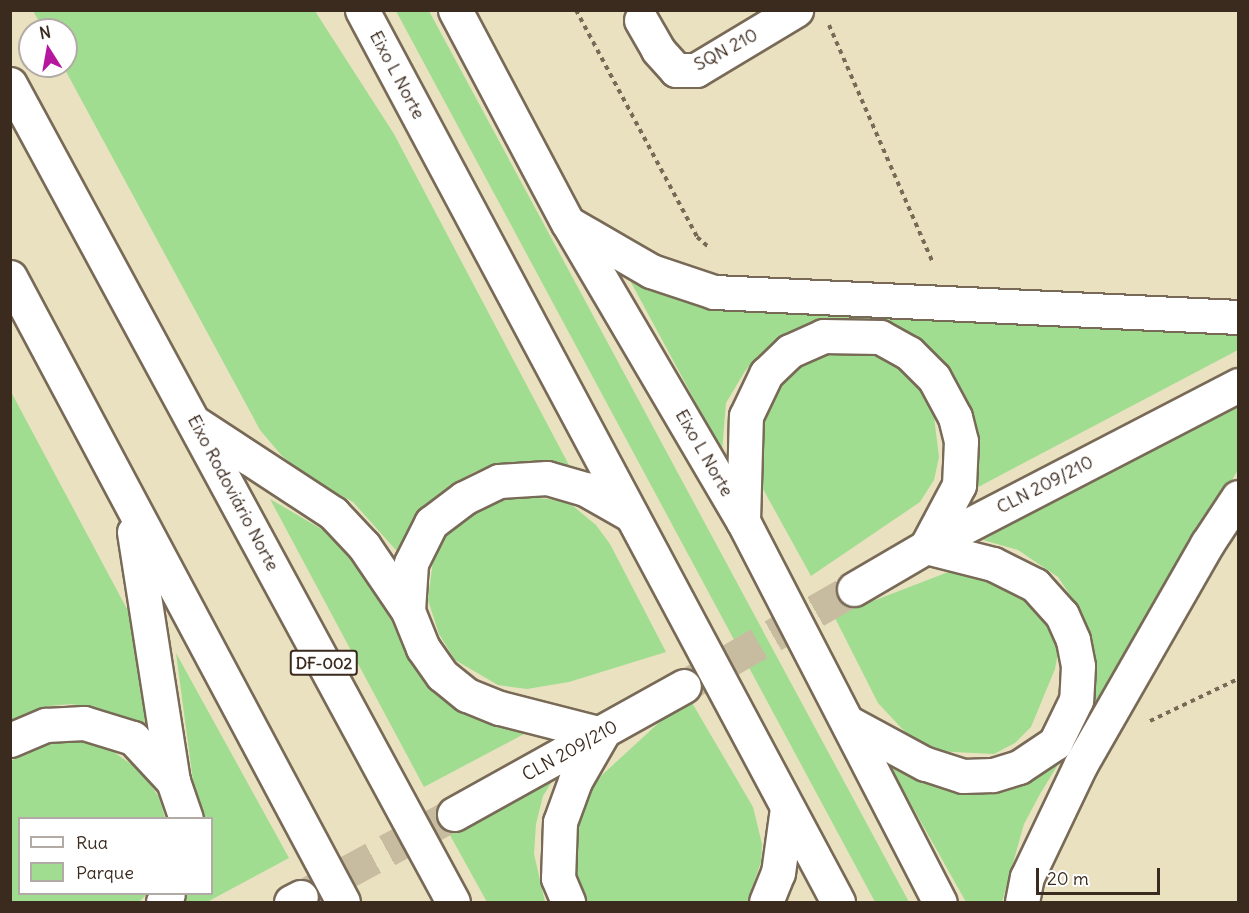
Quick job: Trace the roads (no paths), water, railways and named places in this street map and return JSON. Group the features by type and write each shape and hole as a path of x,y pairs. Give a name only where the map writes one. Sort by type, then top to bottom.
{"main road":[{"name":"Eixo L Norte","path":"362,10 838,903"},
{"name":"Eixo L Norte","path":"455,10 568,223 743,521 850,724 940,903"},
{"name":"SQN 210","path":"641,20 658,50 676,70 696,70 796,10"},
{"name":"Eixo Rodoviário Norte","path":"10,84 196,423 453,903"},
{"path":"568,223 651,271 714,292 1239,317"},
{"path":"10,277 130,507 343,903"},
{"path":"743,521 746,416 766,374 790,351 823,336 880,337 909,353 934,378 955,417 961,441 959,485 926,547 993,564 1035,585 1062,615 1073,640 1078,666 1076,700 1070,719 1055,743 1018,767 992,775 963,776 925,764 850,724"},
{"name":"CLN 209/210","path":"854,589 926,547 1239,385"},
{"path":"196,423 333,513 364,546 408,611 423,648 435,666 467,695 500,708 602,734 575,781 560,822 558,878 568,903"},
{"path":"408,611 411,563 431,524 464,498 499,481 547,478 585,489 631,515"},
{"path":"1022,903 1027,877 1081,764 1207,544 1239,497"},
{"path":"130,507 172,781 185,817"},
{"name":"CLN 209/210","path":"454,814 602,734 684,686"},
{"path":"10,740 45,725 84,723 133,738 172,781"},
{"path":"766,903 778,873 787,808"}],"tunnel":[{"path":"688,684 854,589"},
{"path":"301,897 454,814"}]}
